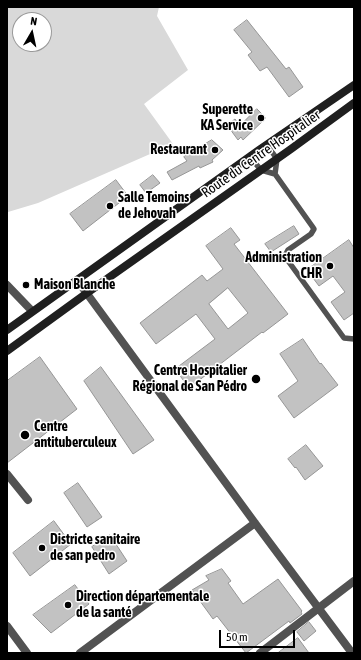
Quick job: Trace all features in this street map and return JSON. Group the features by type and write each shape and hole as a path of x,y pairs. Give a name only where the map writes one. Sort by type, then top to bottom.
{"street":[{"name":"Route du Centre Hospitalier","path":"7,330 354,85"},
{"name":"Route du Centre Hospitalier","path":"7,351 354,103"},
{"path":"77,280 352,653"},
{"path":"7,285 32,311"},
{"path":"7,474 28,500"},
{"path":"80,653 255,523"},
{"path":"260,653 354,581"},
{"path":"7,626 27,653"}],"lane":[{"path":"267,145 277,159 275,174"},
{"path":"250,157 261,170 275,174 312,226 314,230 311,234 288,250 286,258 344,338 354,338"}],"shaded area":[{"path":"7,7 159,7 157,16 188,70 144,104 173,144 38,203 8,212"}],"building":[{"path":"247,20 286,69 289,67 303,87 289,97 267,67 260,71 248,55 252,52 234,30"},
{"path":"257,109 266,118 243,140 241,137 238,140 227,125 235,119 240,125"},
{"path":"212,140 223,150 212,160 213,162 200,168 199,166 172,180 167,172 187,161 184,157"},
{"path":"153,175 160,183 146,193 140,185"},
{"path":"116,180 128,196 83,231 70,214"},
{"path":"294,226 299,234 271,252 265,244"},
{"path":"231,228 240,240 234,244 288,314 189,388 175,369 215,339 196,314 156,344 140,323 202,275 207,281 223,269 206,246","holes":["228,288 248,313 228,329 209,304"]},
{"path":"349,240 354,248 354,313 344,320 331,302 345,292 333,276 319,286 307,270"},
{"path":"303,339 320,364 321,363 338,385 294,418 278,396 298,381 280,354"},
{"name":"Centre antituberculeux","path":"40,357 77,409 7,463 7,381"},
{"path":"101,367 154,440 133,454 84,381"},
{"path":"306,445 323,466 305,480 288,459"},
{"path":"78,483 102,517 87,527 64,493"},
{"name":"Districte sanitaire de san pedro","path":"54,521 71,544 30,576 13,553"},
{"path":"110,535 127,561 109,574 92,547"},
{"path":"222,569 231,581 228,583 243,604 278,579 302,611 302,614 290,623 289,621 246,653 217,616 213,619 192,590 209,580 206,576"},
{"path":"75,585 89,604 51,633 33,615"},
{"path":"309,622 316,631 304,641 297,632"},
{"path":"298,638 309,653 278,653"}],"place":[{"name":"Superette KA Service","path":"261,118"},
{"name":"Restaurant","path":"215,150"},
{"name":"Salle Temoins de Jehovah","path":"110,206"},
{"name":"Administration CHR","path":"330,266"},
{"name":"Maison Blanche","path":"26,285"},
{"name":"Centre Hospitalier Régional de San Pédro","path":"256,379"},
{"name":"Centre antituberculeux","path":"25,435"},
{"name":"Districte sanitaire de san pedro","path":"42,548"},
{"name":"Direction départementale de la santé","path":"68,605"}]}
